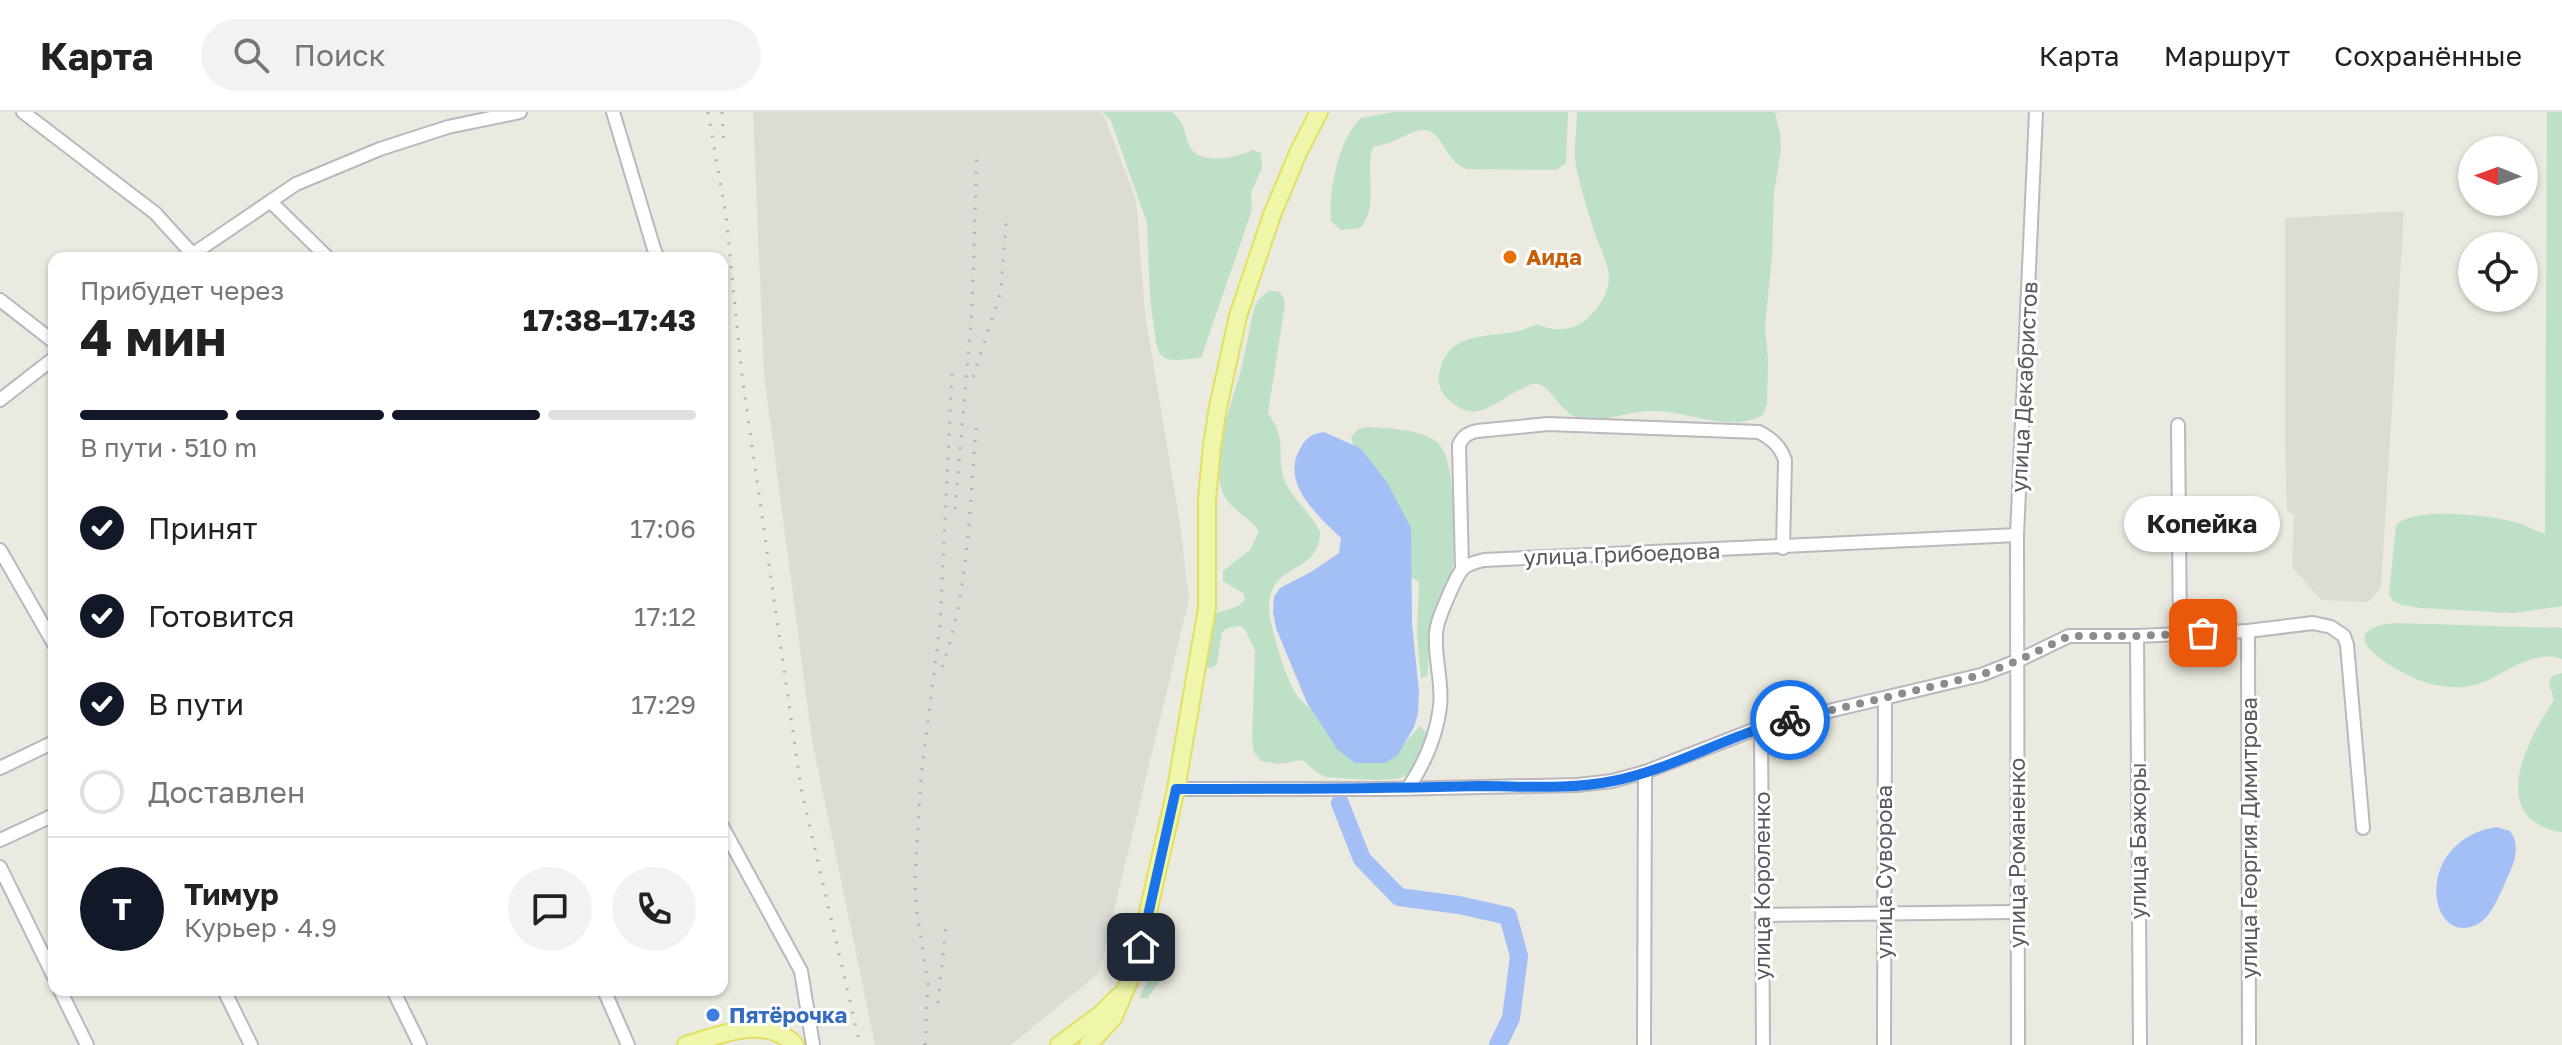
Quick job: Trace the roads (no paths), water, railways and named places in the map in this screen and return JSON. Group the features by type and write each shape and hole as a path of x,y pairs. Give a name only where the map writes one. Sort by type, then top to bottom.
{"main road":[{"path":"1088,1045 1113,1018 1136,965 1176,789 1207,608 1207,499 1212,446 1229,354 1251,273 1293,166 1319,112"},
{"path":"1059,1045 1101,1014 1126,989"},
{"path":"686,1045 742,1029 767,1028 795,1045"}],"street":[{"path":"23,112 155,213 188,252"},
{"path":"199,252 296,184 380,149 448,127 520,112"},
{"path":"613,112 655,252"},
{"name":"улица Декабристов","path":"2017,661 2017,535 2036,112"},
{"path":"271,202 322,252"},
{"path":"0,300 48,337"},
{"path":"0,400 48,363"},
{"path":"1408,788 1424,764 1440,711 1442,688 1437,666 1436,629 1441,611 1462,568 1459,445 1469,432 1548,424 1759,432 1770,437 1781,449 1785,460 1783,548"},
{"path":"2178,425 2180,634"},
{"name":"улица Грибоедова","path":"1462,568 1484,560 2017,535"},
{"path":"0,550 48,634"},
{"path":"1176,789 1578,785 1612,781 1645,772 1761,727 1981,675 2069,636 2248,631 2313,623 2331,627 2344,636 2349,658 2363,828"},
{"name":"улица Георгия Димитрова","path":"2248,631 2249,1045"},
{"name":"улица Бажоры","path":"2137,636 2140,1045"},
{"name":"улица Романенко","path":"2017,661 2018,1045"},
{"name":"улица Суворова","path":"1884,1045 1885,699"},
{"name":"улица Короленко","path":"1761,727 1763,1045"},
{"path":"0,768 48,745"},
{"path":"1644,1045 1645,772"},
{"path":"0,840 48,818"},
{"path":"728,837 801,971 813,1045"},
{"path":"0,867 48,965"},
{"path":"1763,915 2016,912"},
{"path":"63,996 87,1045"},
{"path":"227,996 251,1045"},
{"path":"396,996 420,1045"},
{"path":"607,996 628,1045"}],"water":[{"path":"1324,432 1360,448 1387,482 1411,528 1412,624 1419,691 1418,714 1397,756 1385,763 1355,763 1338,750 1307,703 1276,628 1273,612 1274,597 1280,588 1339,553 1341,538 1304,498 1295,474 1295,462 1302,445 1310,437"},
{"path":"2496,827 2510,831 2514,837 2516,850 2513,863 2487,916 2478,924 2461,928 2448,922 2439,909 2436,891 2440,871 2450,852 2469,837"}],"waterway":[{"path":"1340,803 1362,859 1399,897 1459,905 1508,916 1519,956 1511,1018 1498,1045"}],"railway":[{"path":"708,112 726,215 742,376 801,788 860,1045"},
{"path":"722,112 724,147"},
{"path":"955,509 972,311 977,150"},
{"path":"973,377 1001,291 1006,221"},
{"path":"925,1045 928,984 916,906 915,878 921,777 940,625 952,373"},
{"path":"942,667 963,576 977,419"},
{"path":"938,1003 946,924"}],"place":[{"name":"Аида","path":"1510,257"},
{"name":"Копейка","path":"2203,633"},
{"name":"Пятёрочка","path":"713,1015"}]}
